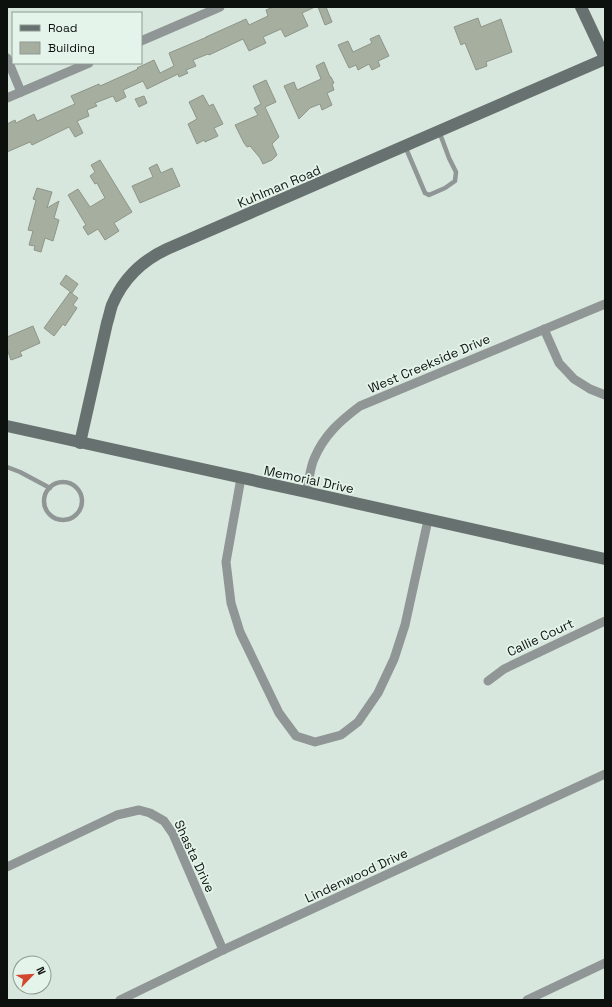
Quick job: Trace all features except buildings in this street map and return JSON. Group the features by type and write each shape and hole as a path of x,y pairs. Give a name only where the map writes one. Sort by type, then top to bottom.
{"street":[{"path":"142,41 220,7"},
{"path":"581,7 605,59"},
{"path":"7,58 21,92"},
{"name":"Kuhlman Road","path":"80,443 112,305 125,281 133,272 159,253 605,59"},
{"path":"7,98 88,64"},
{"name":"West Creekside Drive","path":"306,492 314,459 327,436 341,421 360,406 605,304"},
{"path":"544,329 559,362 569,374 590,389 605,395"},
{"name":"Memorial Drive","path":"7,426 605,559"},
{"path":"241,478 226,562 231,603 240,632 279,713 296,736 315,742 341,735 358,722 378,693 394,659 405,625 428,520"},
{"name":"Callie Court","path":"488,681 504,669 605,621"},
{"name":"Lindenwood Drive","path":"120,1000 223,950 605,774"},
{"name":"Shasta Drive","path":"7,867 117,815 139,810 150,813 164,821 173,834 223,950"},
{"path":"527,1000 605,962"}],"lane":[{"path":"405,146 425,194 429,195 455,181 456,172 439,131"},
{"path":"7,467 20,472 50,488"},
{"path":"61,482 74,486 81,496 82,502 78,514 67,520 55,519 50,515 44,505 44,499 50,488 61,482"}]}
